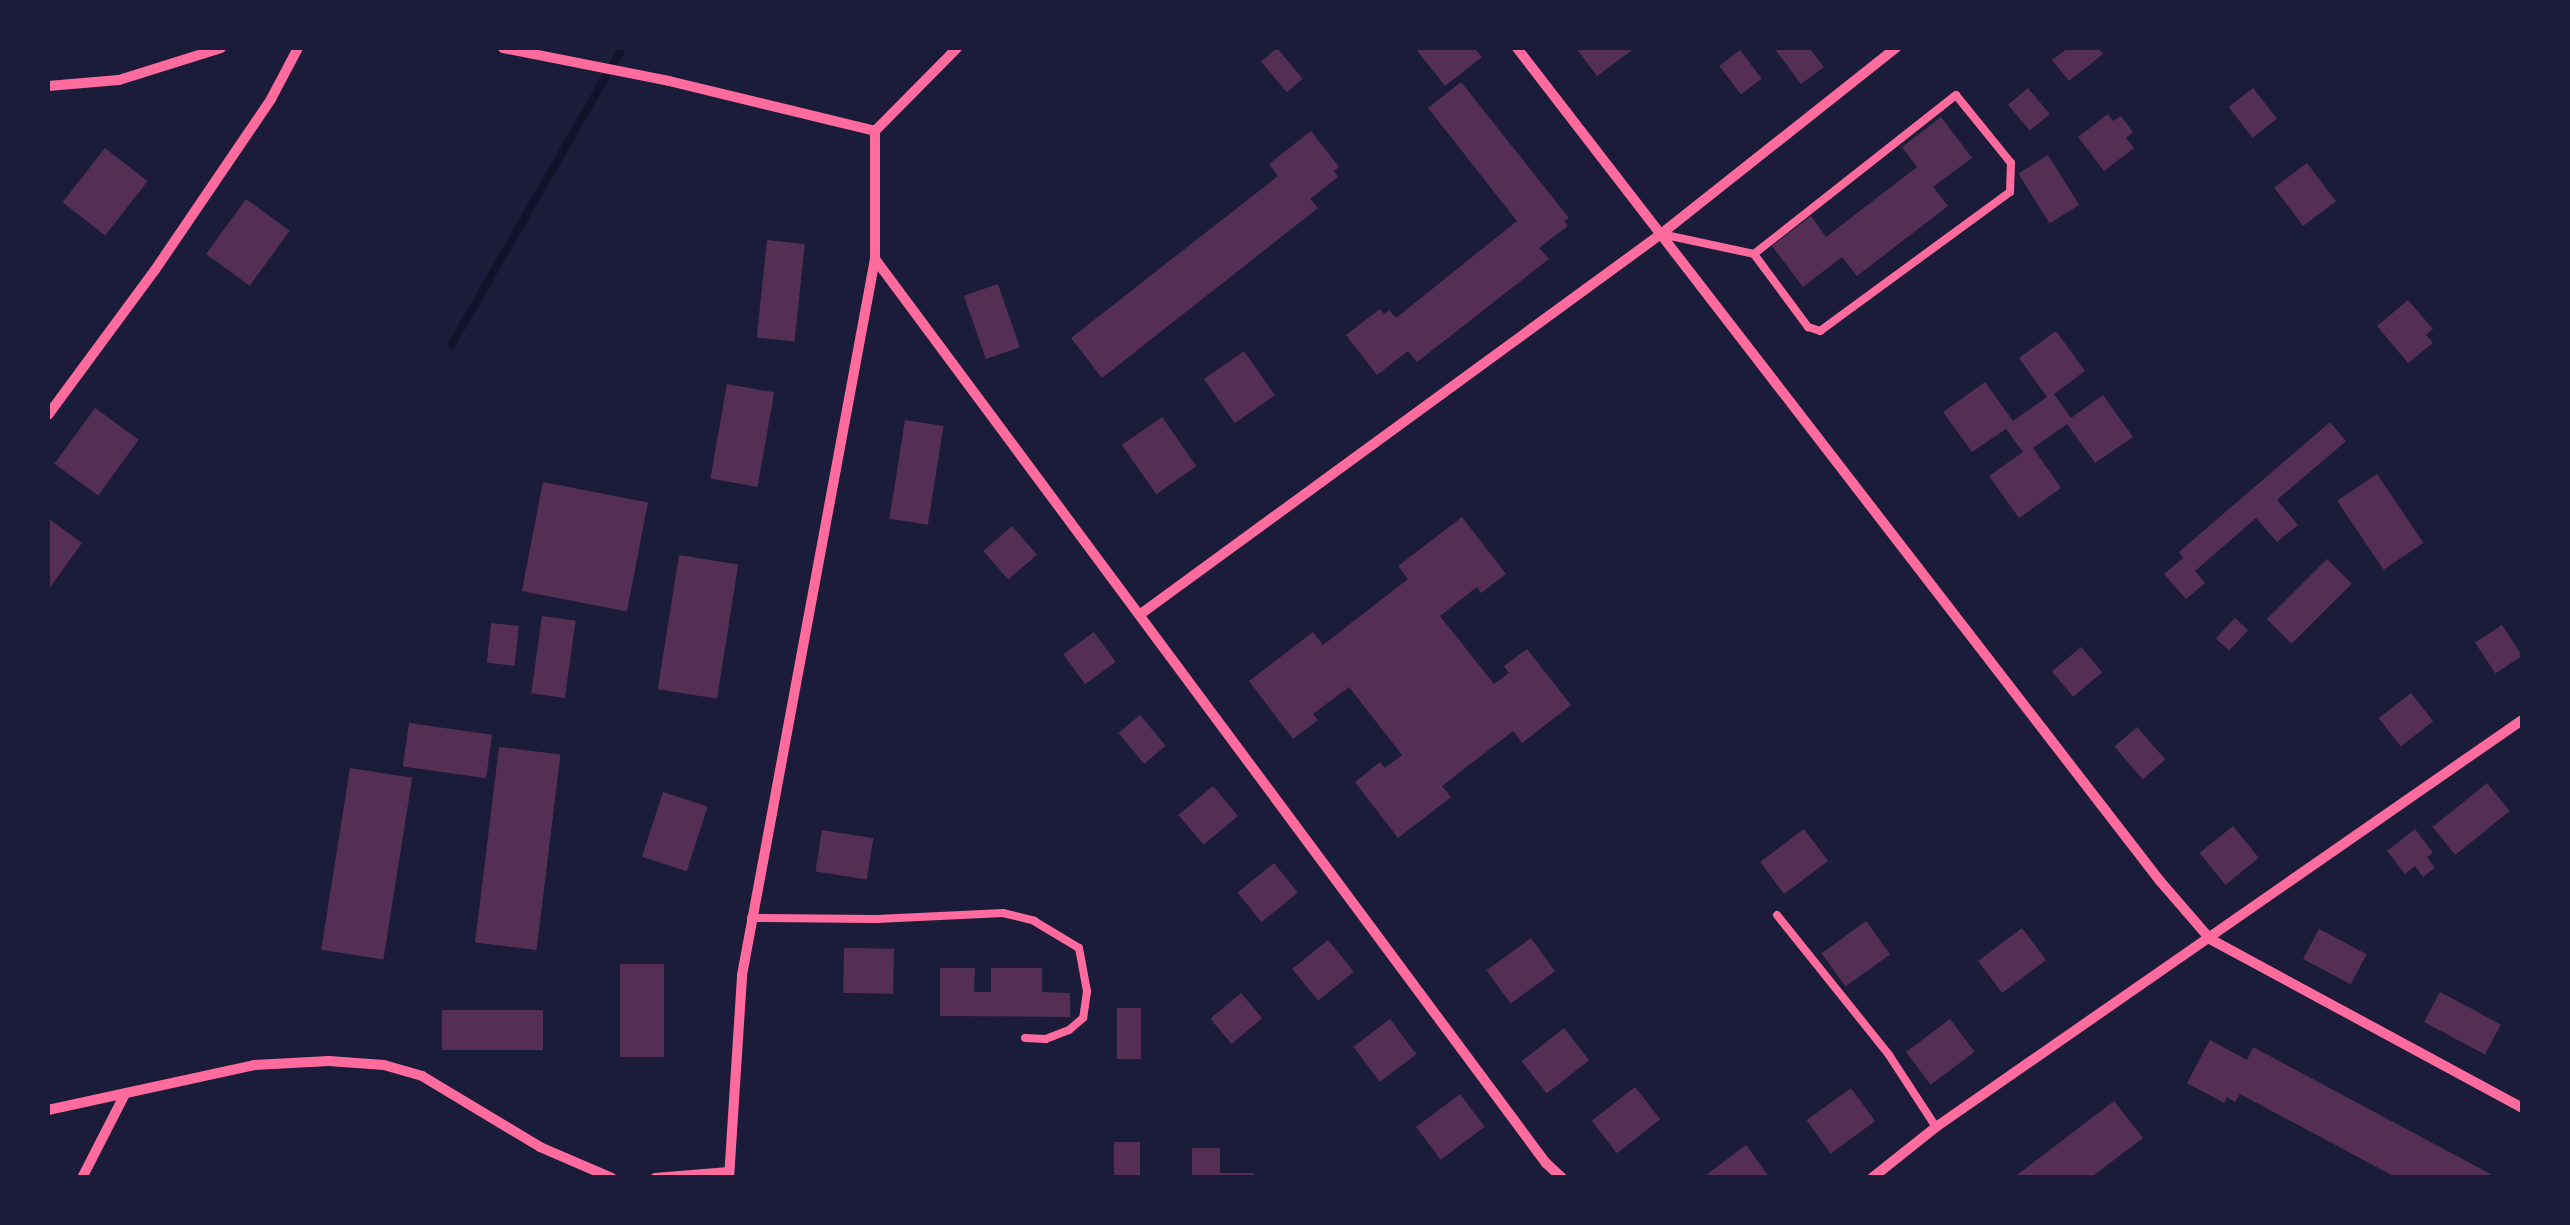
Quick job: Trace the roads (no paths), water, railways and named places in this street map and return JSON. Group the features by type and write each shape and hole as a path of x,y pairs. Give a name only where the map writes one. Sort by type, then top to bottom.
{"street":[{"path":"48,86 119,80 221,48"},
{"path":"48,414 155,270 271,99 298,48"},
{"path":"504,48 669,81 875,131"},
{"path":"655,1178 729,1175 735,1046 751,918 875,259 875,131 957,48"},
{"path":"1517,48 2160,882 2210,940 2522,1108"},
{"path":"1142,612 1661,234 1896,48"},
{"path":"875,259 1142,612 1546,1163 1562,1178"},
{"path":"1872,1178 1936,1127 2522,720"},
{"path":"48,1110 254,1066 329,1061 384,1066 422,1076 540,1146 612,1178"},
{"path":"82,1178 125,1094"}],"lane":[{"path":"1661,234 1754,254 1808,327 1820,331 2010,192 2011,162 1956,96 1754,254"},
{"path":"751,918 1003,914 1034,921 1065,935 1079,948 1087,991 1083,1018 1069,1030 1046,1039 1026,1038"},
{"path":"1777,915 1889,1054 1936,1127"}],"waterway":[{"path":"452,344 622,48"}]}
